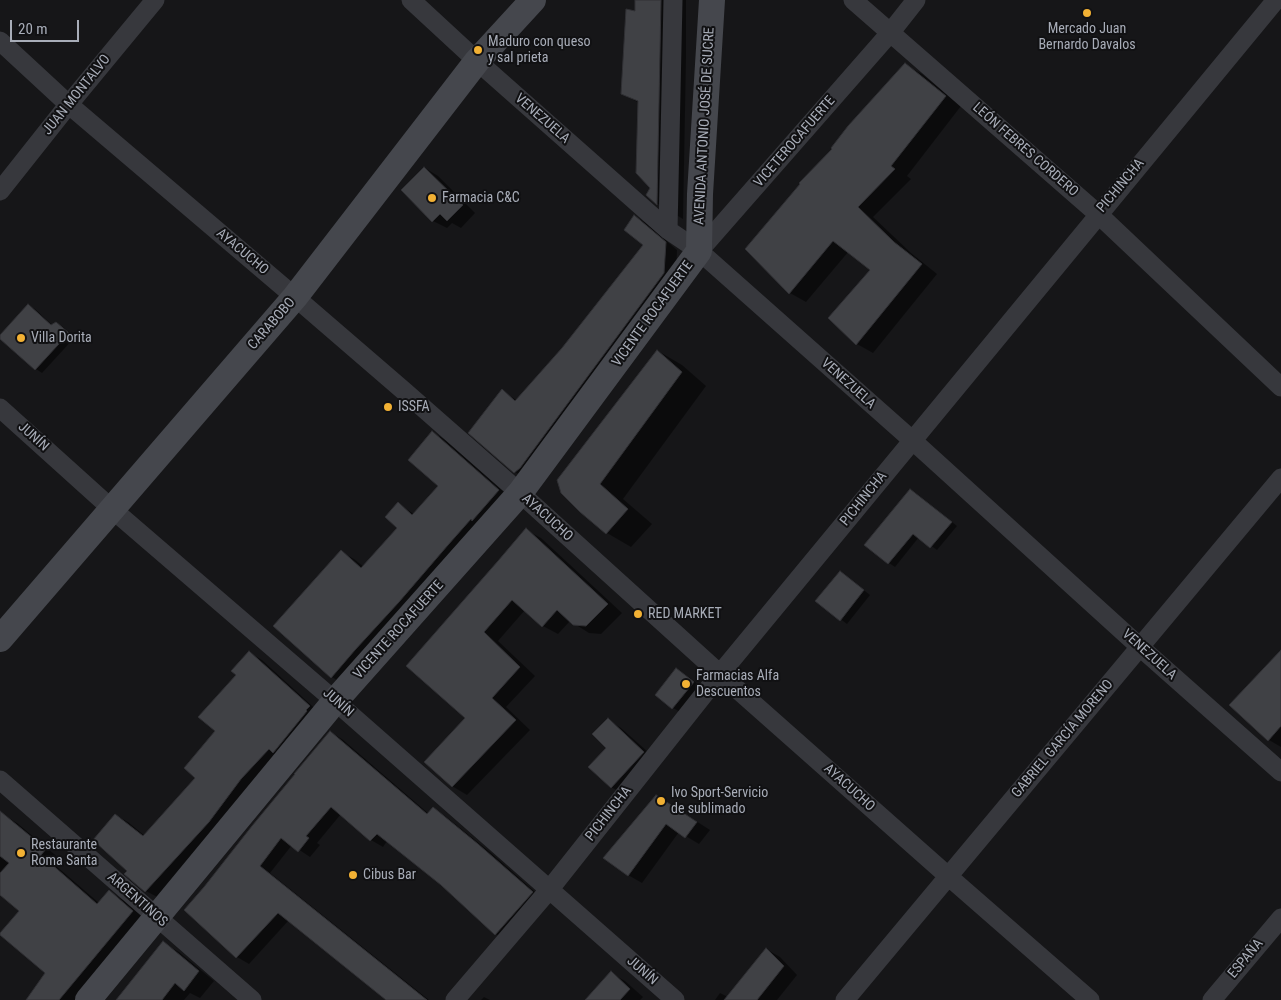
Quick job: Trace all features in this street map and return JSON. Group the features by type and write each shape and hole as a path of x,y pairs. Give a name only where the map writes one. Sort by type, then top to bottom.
{"main road":[{"name":"CARABOBO","path":"0,639 295,296 477,61 532,0"},
{"name":"AVENIDA ANTONIO JOSÉ DE SUCRE","path":"699,251 700,194 712,0"},
{"name":"VICENTE ROCAFUERTE","path":"88,1000 335,701 520,493 699,251"}],"street":[{"name":"JUAN MONTALVO","path":"0,191 155,0"},
{"name":"VENEZUELA","path":"411,0 668,230 699,251 912,440 1281,772"},
{"path":"668,230 673,0"},
{"name":"LEÓN FEBRES CORDERO","path":"853,0 1098,214 1281,387"},
{"path":"890,32 916,0"},
{"path":"1276,0 1281,4"},
{"name":"PICHINCHA","path":"455,1000 549,890 720,674 1276,0"},
{"name":"VICETEROCAFUERTE","path":"699,251 890,32"},
{"name":"AYACUCHO","path":"0,41 69,104 295,296 520,493 720,674 1090,1000"},
{"name":"JUNÍN","path":"0,408 112,509 335,701 675,1000"},
{"name":"GABRIEL GARCÍA MORENO","path":"845,1000 1281,478"},
{"name":"ARGENTINOS","path":"0,780 252,1000"},
{"name":"ESPAÑA","path":"1212,1000 1281,918"}],"building":[{"path":"635,0 661,0 657,205 646,195 650,188 636,173 638,101 621,94 626,9 635,11"},
{"path":"905,63 946,96 891,166 895,169 858,207 894,242 922,264 856,345 828,318 870,270 833,241 789,294 745,249 799,183 832,149 848,126"},
{"name":"Farmacia C&C","path":"424,167 463,205 447,221 440,214 432,222 401,190"},
{"path":"634,215 666,242 664,273 520,468 514,473 468,433 502,389 515,401 562,348 643,245 624,230"},
{"name":"Villa Dorita","path":"28,304 51,325 56,322 69,333 35,370 0,339 0,335"},
{"path":"657,350 682,372 600,484 628,509 606,534 561,493 557,480"},
{"path":"432,431 499,490 472,521 471,519 331,678 273,626 341,550 361,568 397,528 385,517 398,502 412,515 438,486 408,460"},
{"path":"910,489 952,522 930,548 913,534 888,564 864,545"},
{"path":"526,528 608,604 586,626 573,625 557,610 542,627 512,600 484,632 520,667 492,698 516,720 452,787 424,762 465,718 406,666"},
{"path":"840,571 864,590 840,621 815,601"},
{"path":"1281,650 1281,726 1268,741 1229,705"},
{"path":"249,651 310,706 273,753 269,749 241,779 209,822 145,892 124,874 127,871 93,840 115,814 143,836 195,778 184,768 215,731 198,717 236,675 231,671"},
{"path":"676,668 694,682 672,709 655,695"},
{"path":"608,718 644,752 611,788 588,767 606,748 592,734"},
{"path":"330,731 427,814 433,807 533,892 495,935 441,885 377,834 370,841 331,807 306,836 309,838 298,852 281,838 260,866 427,1000 386,1000 278,913 236,958 184,910"},
{"path":"656,795 697,822 685,838 666,824 628,876 603,858"},
{"path":"0,811 46,849 41,855 97,904 109,890 133,911 59,1000 26,1000 45,973 0,935 19,911 0,895 0,873 9,863 0,856"},
{"path":"163,941 199,971 184,991 175,983 162,1000 116,1000"},
{"path":"766,948 784,966 757,1000 724,1000"},
{"path":"611,971 630,989 620,1000 585,1000"}],"place":[{"name":"Mercado Juan Bernardo Davalos","path":"1087,13"},
{"name":"Maduro con queso y sal prieta","path":"478,50"},
{"name":"Farmacia C&C","path":"432,198"},
{"name":"Villa Dorita","path":"21,338"},
{"name":"ISSFA","path":"388,407"},
{"name":"RED MARKET","path":"638,614"},
{"name":"Farmacias Alfa Descuentos","path":"686,684"},
{"name":"Ivo Sport-Servicio de sublimado","path":"661,801"},
{"name":"Restaurante Roma Santa","path":"21,853"},
{"name":"Cibus Bar","path":"353,875"}]}
